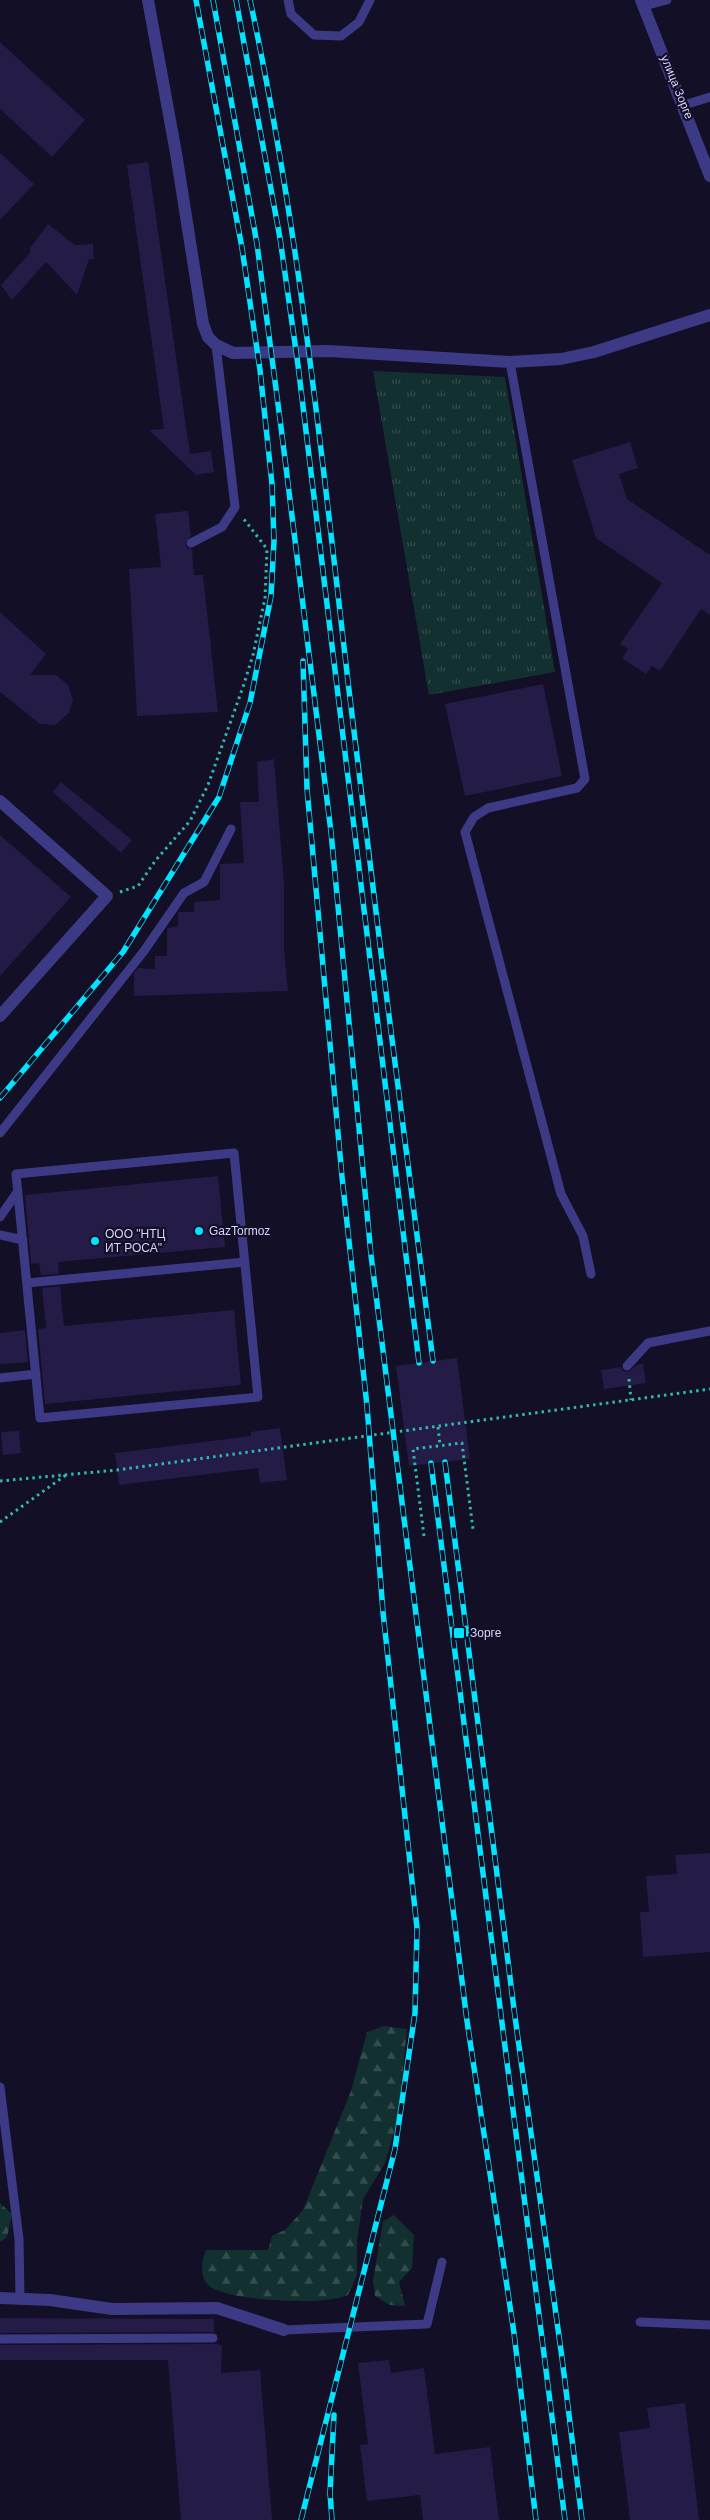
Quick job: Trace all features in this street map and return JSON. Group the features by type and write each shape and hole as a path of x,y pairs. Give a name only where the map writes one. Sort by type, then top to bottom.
{"street":[{"path":"148,0 176,154 202,318 208,337 216,345 234,352 329,351 510,362 561,359 594,352 710,314"},
{"name":"улица Зорге","path":"643,3 710,176"},
{"path":"0,801 107,896 0,1016"},
{"path":"0,2298 20,2297 112,2309 216,2308 284,2330"}],"lane":[{"path":"288,0 291,14 314,35 341,36 359,22 370,0"},
{"path":"643,3 667,0"},
{"path":"684,105 710,97"},
{"path":"191,543 222,527 235,507 216,345"},
{"path":"510,362 585,779 577,788 488,808 474,816 464,832 561,1194 583,1236 591,1274"},
{"path":"0,1133 147,947 184,893 204,882 232,830"},
{"path":"234,1153 258,1397 40,1418 18,1191 16,1174 234,1153"},
{"path":"0,1217 18,1191"},
{"path":"0,1235 23,1240"},
{"path":"27,1282 245,1262"},
{"path":"627,1366 648,1343 710,1332"},
{"path":"0,1378 36,1374"},
{"path":"0,2087 19,2239 20,2297"},
{"path":"284,2330 427,2324 442,2262"},
{"path":"640,2322 710,2325"},
{"path":"0,2338 213,2338"}],"path":[{"path":"107,896 138,886 155,861 190,821 208,785 243,687 253,655 265,598 267,549 235,507"},
{"path":"627,1366 632,1400"},
{"path":"0,1481 66,1475 283,1448 710,1389"},
{"path":"438,1427 440,1445"},
{"path":"424,1536 413,1449 440,1445 462,1443 472,1529"},
{"path":"0,1522 66,1475"}],"green space":[{"path":"373,371 505,377 555,672 429,695"},
{"path":"384,2026 407,2029 398,2118 385,2163 363,2199 357,2241 357,2275 348,2295 337,2298 301,2301 259,2299 239,2296 212,2288 205,2280 202,2270 206,2250 268,2250 272,2236 285,2230 303,2210 351,2091 367,2032"},
{"path":"0,2203 12,2214 7,2237 0,2242"},
{"path":"394,2215 414,2235 412,2268 399,2282 405,2306 390,2305 375,2296 373,2281 383,2221"}],"building":[{"path":"0,42 85,120 52,157 0,109"},
{"path":"0,153 34,184 0,220"},
{"path":"148,162 190,454 211,451 214,472 196,475 149,430 164,429 127,165"},
{"path":"48,224 75,245 93,244 94,259 89,259 77,295 46,262 12,300 1,285 30,253 30,248"},
{"path":"630,442 638,468 619,474 627,499 710,555 710,615 701,609 660,671 652,666 646,674 622,658 628,649 620,644 662,583 596,538 572,460"},
{"path":"188,511 191,536 185,543 187,548 192,549 194,575 203,575 218,712 137,716 129,569 161,567 155,514"},
{"path":"0,612 46,654 30,675 56,675 68,685 73,700 69,713 55,725 40,724 0,692"},
{"path":"543,684 562,776 465,796 445,704"},
{"path":"274,759 284,883 284,949 288,991 134,996 134,973 138,968 155,969 155,956 167,956 167,928 178,926 178,912 194,912 194,902 220,900 220,864 244,863 240,802 259,802 257,762"},
{"path":"61,782 132,840 121,853 53,792"},
{"path":"0,835 71,897 0,976"},
{"path":"218,1176 225,1247 58,1262 59,1274 41,1275 39,1263 31,1264 25,1195"},
{"path":"60,1286 64,1326 234,1310 241,1385 45,1404 38,1329 46,1328 42,1288"},
{"path":"25,1330 28,1362 0,1364 0,1333"},
{"path":"457,1358 470,1459 409,1466 396,1366"},
{"path":"643,1364 646,1383 604,1389 601,1370 621,1367 623,1371 628,1372 637,1365"},
{"path":"280,1428 287,1480 260,1483 258,1468 119,1485 115,1453 251,1436 251,1432"},
{"path":"19,1431 21,1453 3,1455 1,1432"},
{"path":"710,1853 710,1952 643,1957 640,1912 649,1912 646,1876 677,1874 675,1855"},
{"path":"0,2318 214,2319 214,2332 0,2333"},
{"path":"0,2345 222,2345 221,2373 260,2370 272,2520 181,2520 168,2360 0,2360"},
{"path":"389,2360 391,2373 424,2368 435,2454 490,2447 499,2520 423,2520 420,2495 367,2501 360,2445 368,2444 358,2363"},
{"path":"685,2403 699,2520 630,2520 619,2432 650,2428 647,2408"}],"railway":[{"path":"0,1098 123,952 219,797 250,703 271,596 274,541 272,484 260,370 242,248 196,0"},
{"path":"213,0 257,244 281,427 331,832 371,1255 467,2021 514,2333 536,2520"},
{"path":"236,0 280,238 298,365 419,1363"},
{"path":"250,0 282,171 308,343 369,858 433,1361"},
{"path":"301,2520 395,2149 415,2013 417,1928 383,1612 367,1406 342,1177 307,789 303,661"},
{"path":"445,1462 515,2017 562,2358 582,2520"},
{"path":"431,1463 565,2520"},
{"path":"332,2520 330,2493 334,2415"}],"place":[{"name":"GazTormoz","path":"199,1231"},
{"name":"ООО \"НТЦ ИТ РОСА\"","path":"95,1241"},
{"name":"Зорге","path":"459,1633"}]}
